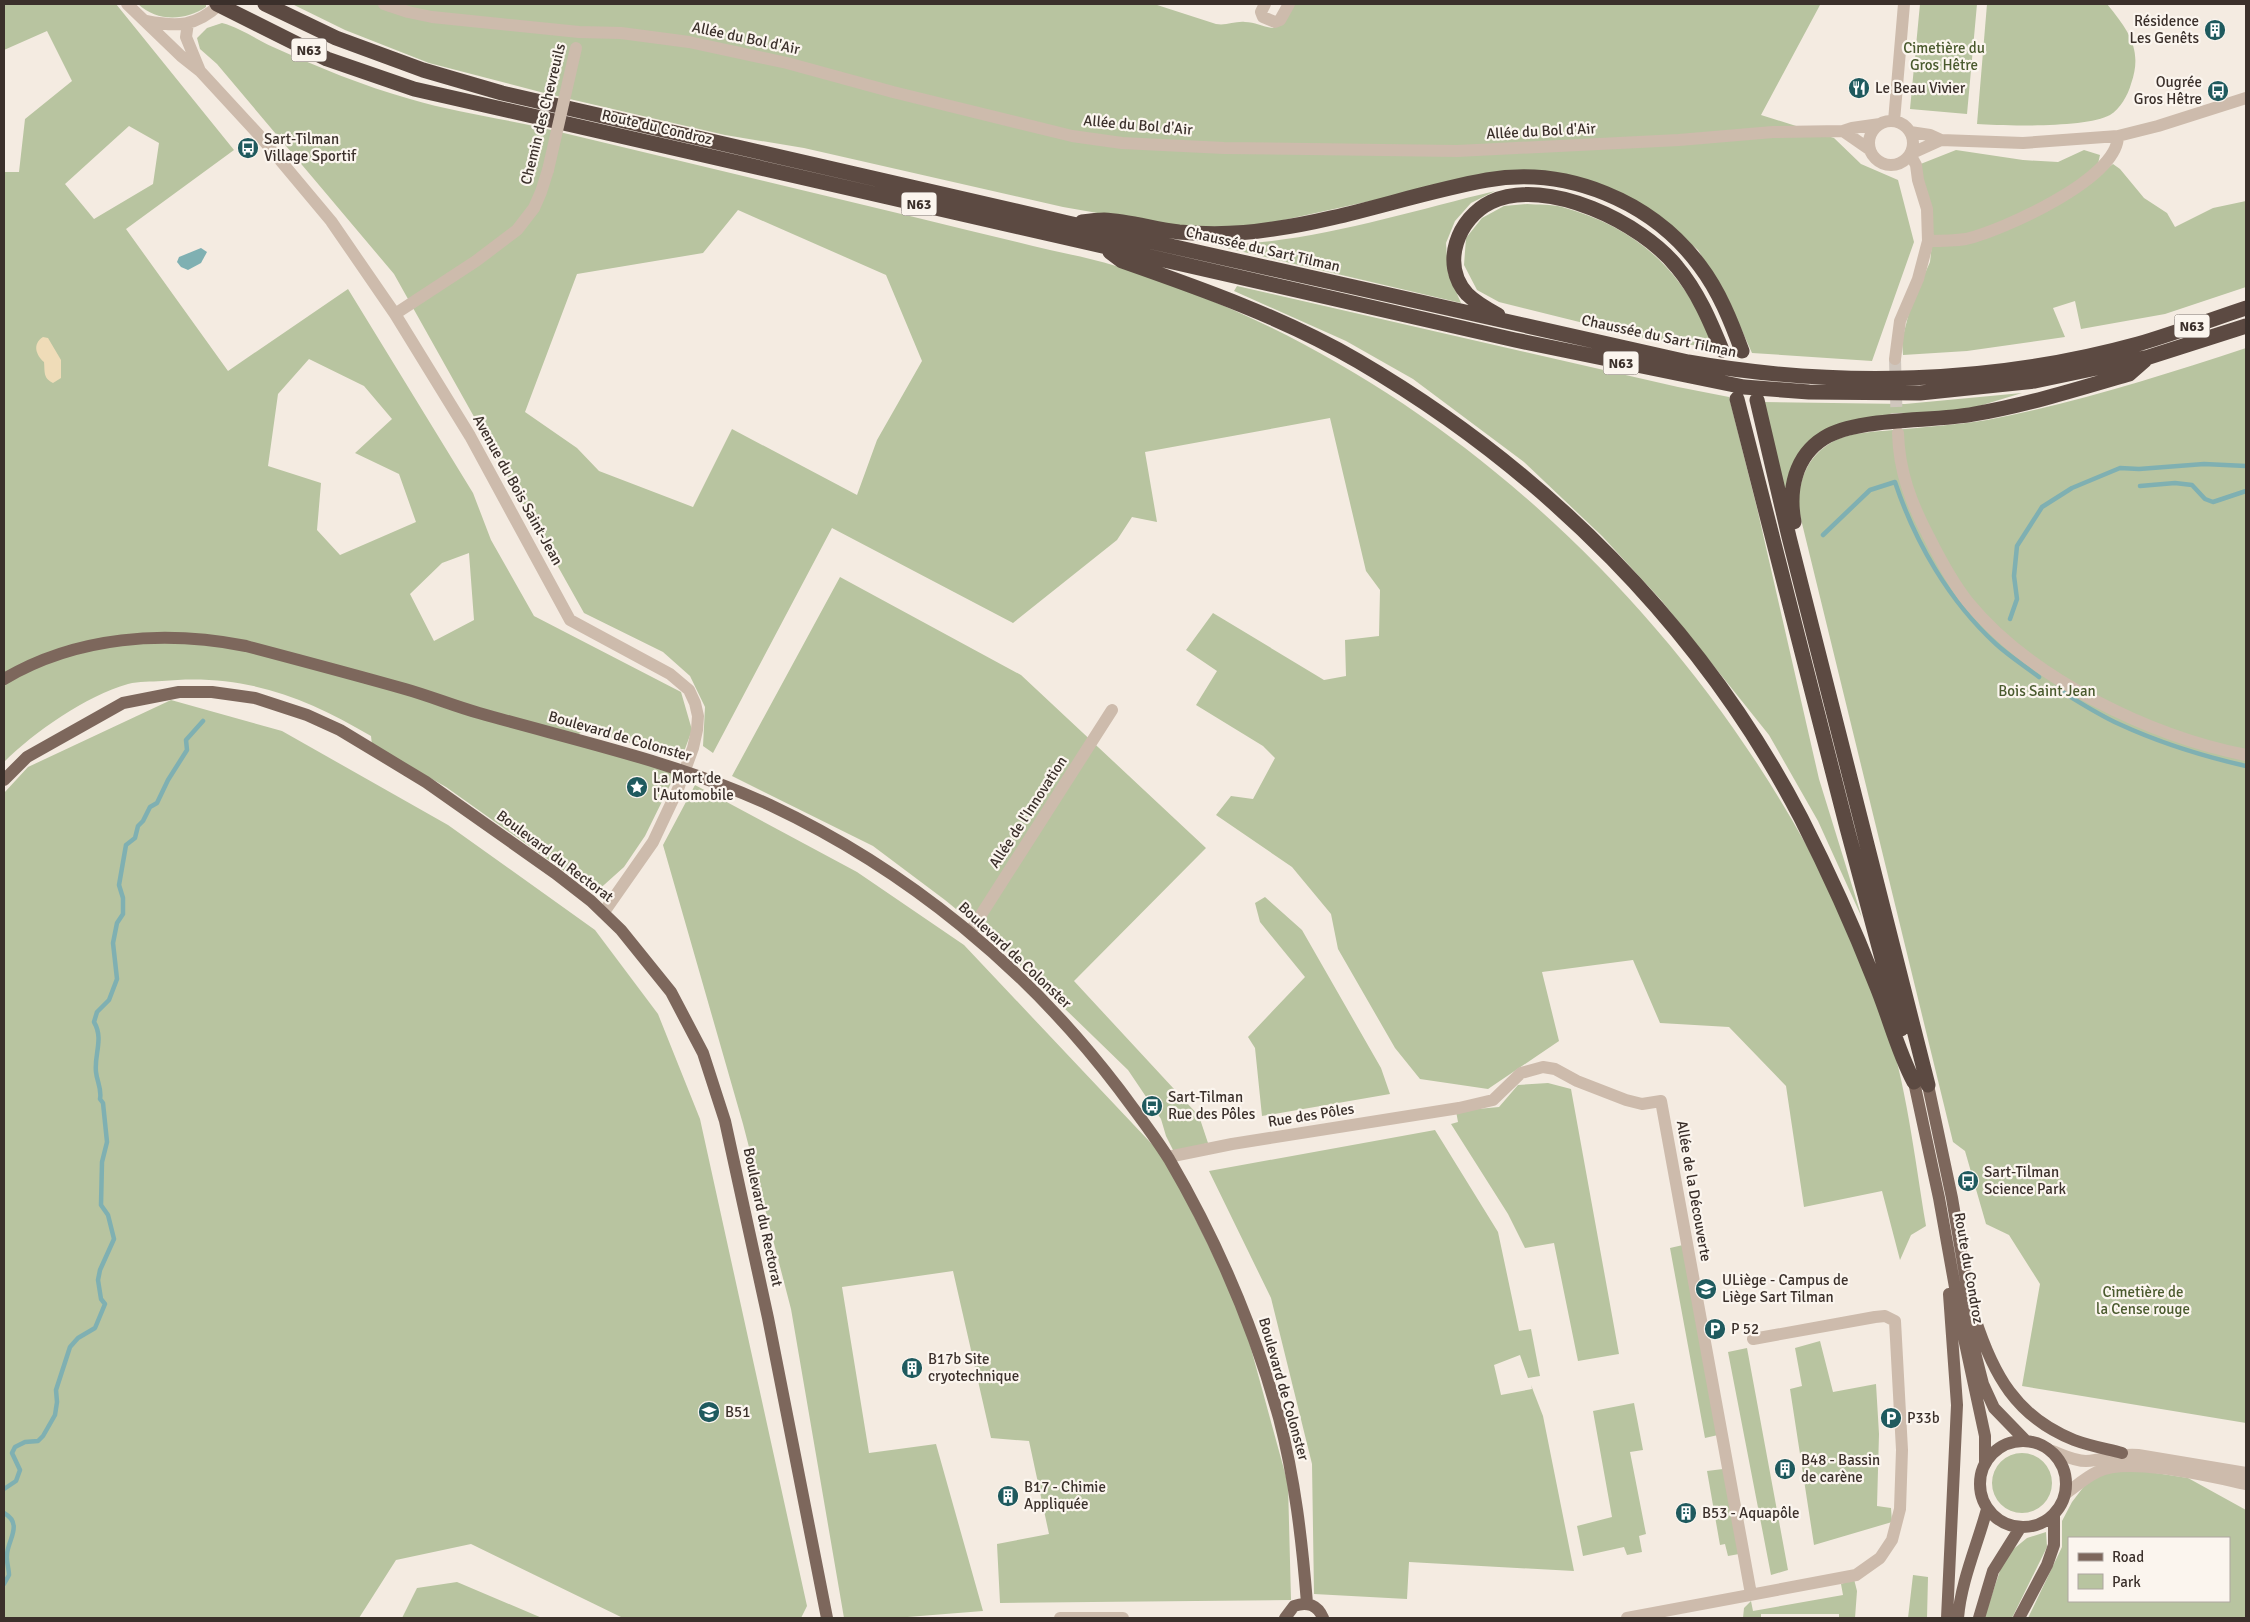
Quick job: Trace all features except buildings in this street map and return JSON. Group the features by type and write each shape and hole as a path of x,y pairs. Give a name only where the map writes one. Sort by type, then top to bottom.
{"highway":[{"name":"Route du Condroz","path":"218,4 327,59 414,89 1100,245"},
{"name":"Route du Condroz","path":"265,4 354,45 423,70 502,93 1068,223"},
{"path":"1068,223 1105,220 1179,232 1238,233 1311,222 1487,180 1533,177 1559,180 1605,192 1643,212 1674,238 1700,266 1710,281 1729,316 1742,350"},
{"path":"1518,324 1477,303 1466,293 1456,271 1455,249 1460,231 1478,210 1493,202 1510,197 1546,196 1596,210 1631,228 1664,252 1690,285 1706,314 1722,350"},
{"name":"Chaussée du Sart Tilman","path":"1068,223 1688,362 1744,372 1809,377 1919,377 1967,374 2080,358 2139,344 2246,308"},
{"path":"1100,245 1122,260 1206,291 1282,324 1356,360 1438,412 1510,465 1578,525 1636,583 1707,667 1746,724 1801,817 1876,984 1902,1060 1921,1083"},
{"name":"N63","path":"1100,245 1515,340 1744,386 1810,392 1920,393 2035,381 2150,357 2246,326"},
{"path":"1795,560 1797,536 1792,498 1793,484 1801,461 1823,438 1851,427 1973,415 2025,403 2129,374 2150,357"},
{"path":"1737,399 1847,828 1907,1050 1921,1083"},
{"path":"1757,400 1921,1083"}],"main road":[{"name":"Boulevard de Colonster","path":"4,679 41,660 98,644 139,638 180,637 219,641 406,689 478,713 602,746 686,771 769,805 866,856 916,890 970,932 1029,987 1076,1036 1116,1086 1168,1157 1223,1261 1243,1309 1264,1368 1279,1419 1294,1491 1304,1562 1307,1603"},
{"name":"Boulevard du Rectorat","path":"4,780 27,757 123,703 179,692 212,692 255,698 307,715 340,730 426,782 537,860 604,912 634,945 671,992 703,1053 715,1087 725,1121 747,1220 827,1618"},
{"name":"Route du Condroz","path":"1921,1083 1945,1239 1953,1268 1965,1343 1985,1436 1985,1462"},
{"name":"Route du Condroz","path":"1921,1083 1952,1198 1970,1304 1972,1337 1983,1384 1994,1408 2024,1440"},
{"path":"1945,1239 1957,1404 1947,1618"},
{"path":"1970,1304 1986,1351 2000,1381 2017,1401 2034,1417 2068,1437 2122,1453"},
{"path":"2019,1618 2047,1565 2054,1545 2054,1515 2065,1494 2066,1478 2062,1463 2052,1451 2039,1443 2024,1440 2009,1442 1995,1450 1985,1462 1979,1478 1980,1494 1987,1509 1996,1519 2020,1528 2039,1525 2054,1515"},
{"path":"1958,1618 1964,1579 1987,1509"},
{"path":"1979,1618 1993,1571 2020,1528"},
{"path":"1286,1618 1294,1606 1307,1603 1318,1608 1323,1618"}],"street":[{"name":"Avenue du Bois Saint-Jean","path":"127,4 181,56 200,71 259,135 331,221 395,314 498,484 570,620 670,674 689,690 698,716 693,748 686,771 652,842 604,912"},
{"path":"146,21 170,25 188,24 205,17 218,4"},
{"name":"Allée du Bol d'Air","path":"384,4 432,17 579,32 621,33 689,42 787,63 902,94 1062,133 1122,143 1224,148 1457,151 1679,140 1773,132 1843,131 1880,124"},
{"path":"1265,4 1261,12 1263,18 1274,22 1280,20 1288,4"},
{"path":"1894,121 1904,4"},
{"name":"Avenue du Bois Saint-Jean","path":"188,24 186,37 200,71"},
{"name":"Chemin des Chevreuils","path":"395,314 476,261 517,230 534,208 542,192 548,170 579,32"},
{"path":"1910,132 1930,135 1941,140 2023,143 2118,136 2158,126 2246,98"},
{"path":"1869,149 1870,134 1880,124 1894,121 1903,125 1910,132 1913,142 1910,154 1906,160 1892,165"},
{"path":"1843,131 1869,149 1878,162 1892,165 1918,180"},
{"path":"1928,241 1948,241 1982,234 2046,207 2071,191 2103,164 2118,146 2118,136"},
{"path":"1910,154 1941,140"},
{"path":"1895,359 1901,316 1918,278 1928,241 1927,209 1918,180 1916,165 1910,154"},
{"path":"1898,432 1903,477 1919,518 1955,584 1968,603 1994,630 2033,662 2113,709 2170,734 2246,754"},
{"name":"Allée de l'Innovation","path":"970,932 1112,710"},
{"name":"Allée de la Découverte","path":"1459,1108 1493,1100 1521,1073 1543,1066 1555,1069 1577,1081 1626,1100 1642,1104 1660,1101 1751,1594"},
{"name":"Rue des Pôles","path":"1168,1157 1232,1144 1459,1108"},
{"path":"1626,1618 1856,1575 1880,1558 1892,1540 1900,1509 1902,1450 1896,1328 1891,1318 1875,1317 1753,1339"},
{"path":"2052,1451 2073,1460 2086,1461 2122,1453 2246,1473"},
{"path":"2065,1494 2098,1471 2128,1466 2163,1469 2246,1484"},
{"path":"1060,1618 1123,1618"}],"green space":[{"path":"4,4 116,4 234,150 126,229 228,371 348,289 473,493 491,540 534,616 681,692 692,730 682,757 583,730 574,739 676,773 645,836 624,867 595,893 446,787 372,745 371,736 321,709 271,690 245,684 191,679 128,684 95,697 61,716 30,739 4,762 4,172 19,172 25,119 72,81 47,31 4,50","holes":["129,126 159,143 153,184 94,219 65,184","309,359 364,386 392,419 355,453 399,474 416,522 340,555 317,530 321,483 268,466 278,394","469,553 474,620 434,641 410,594 442,563"]},
{"path":"138,4 206,4 206,7 189,15 171,18 154,14"},
{"path":"292,4 1154,4 1216,24 1249,22 1273,28 1294,4 1831,4 1820,5 1761,115 1834,138 1861,164 1898,180 1914,242 1872,361 1752,353 1727,297 1698,250 1660,217 1609,188 1498,173 1270,223 1229,228 1178,227 1063,207 804,148 725,135 548,94 429,63 345,30"},
{"name":"Cimetière du Gros Hêtre","path":"1920,4 1977,4 1967,114 1910,109"},
{"path":"1987,4 2107,4 2122,23 2132,41 2134,51 2134,72 2128,93 2123,101 2110,115 2083,122 2045,125 1977,124"},
{"path":"222,23 229,25 273,47 341,76 427,104 543,128 1116,266 1242,314 1362,378 1474,455 1577,545 1670,645 1751,755 1820,871 1876,994 1886,1022 1907,1109 1926,1226 1911,1235 1900,1260 1882,1191 1804,1207 1786,1086 1729,1027 1660,1023 1633,960 1542,972 1559,1041 1488,1089 1420,1079 1395,1048 1338,949 1331,914 1292,867 1216,815 1231,796 1253,799 1275,758 1263,746 1196,705 1217,671 1186,650 1213,613 1324,680 1346,676 1345,640 1379,636 1380,590 1366,571 1330,418 1145,452 1157,522 1132,517 1117,540 1013,623 832,528 713,753 703,746 705,707 690,676 663,652 584,613 394,274 217,64 200,49 197,38 207,28","holes":["738,210 886,275 922,361 877,440 857,495 732,429 693,507 599,471 577,448 525,412 577,274 703,253"]},
{"path":"1956,150 2023,160 2058,162 2084,150 2100,155 2095,177 2113,164 2120,169 2144,198 2167,213 2175,227 2213,208 2246,201 2246,287 2165,314 2081,329 2075,301 2053,308 2065,337 1967,351 1903,355 1902,340 1911,305 1930,262 1933,235 1918,165"},
{"path":"1495,191 1471,203 1455,221 1446,243 1448,273 1461,303 1214,245 1250,243 1320,233 1356,226"},
{"path":"1527,204 1558,206 1582,213 1620,231 1653,254 1668,269 1693,303 1705,325 1714,348 1648,339 1499,302 1477,290 1464,265 1466,238 1482,218 1504,206"},
{"path":"1237,286 1729,397 1757,508 1819,779 1862,918 1818,821 1769,735 1661,600 1602,536 1524,462 1413,379 1346,341 1234,291"},
{"name":"Bois Saint Jean","path":"2246,348 2246,1423 2022,1386 2040,1284 2009,1235 1986,1224 1965,1151 1953,1142 1798,507 1800,486 1811,460 1825,447 1841,438 1863,433 1976,422 2053,406 2182,369"},
{"path":"2022,393 1966,410 1827,430 1785,495 1763,402 1905,404"},
{"path":"840,577 1021,675 1206,848 1074,981 1199,1116 1208,1143 1174,1152 1166,1136 1161,1119 1128,1070 995,941 945,900 873,846 732,776"},
{"path":"171,700 282,731 448,825 595,930 658,1014 700,1119 807,1606 801,1618 623,1618 471,1544 396,1560 359,1618 4,1618 4,793 28,767"},
{"path":"695,785 857,872 964,945 1166,1159 1241,1312 1288,1484 1291,1600 1000,1603 997,1544 1049,1534 1029,1441 991,1438 953,1271 842,1287 869,1453 936,1444 983,1611 895,1618 844,1618 791,1309 743,1124 663,845"},
{"path":"1265,897 1302,930 1381,1068 1390,1094 1262,1116 1255,1048 1248,1037 1305,977 1260,922 1255,903"},
{"path":"1548,1083 1571,1089 1619,1354 1578,1361 1554,1243 1525,1248 1508,1214 1451,1124 1458,1122 1456,1111 1499,1107 1518,1085"},
{"path":"1435,1130 1498,1232 1519,1331 1531,1329 1540,1376 1528,1378 1520,1355 1494,1365 1501,1395 1532,1389 1531,1385 1543,1416 1574,1571 1409,1562 1407,1599 1314,1594 1312,1464 1271,1298 1209,1171"},
{"path":"1683,1245 1718,1435 1705,1438 1670,1248"},
{"path":"1820,1341 1833,1392 1876,1384 1879,1434 1877,1506 1891,1508 1892,1522 1814,1545 1790,1389 1802,1386 1795,1348"},
{"path":"1747,1348 1788,1570 1771,1575 1728,1352"},
{"path":"1634,1403 1643,1450 1630,1452 1646,1534 1639,1536 1642,1552 1627,1555 1624,1547 1583,1556 1577,1526 1612,1517 1593,1411"},
{"path":"2022,1453 2039,1458 2047,1466 2052,1483 2047,1500 2039,1508 2022,1513 2005,1508 1997,1500 1992,1483 1997,1466 2005,1458"},
{"path":"1723,1469 1739,1554 1728,1556 1725,1544 1720,1545 1707,1471"},
{"path":"2130,1469 2188,1478 2246,1510 2246,1618 2028,1618 2062,1547 2062,1521 2072,1502 2085,1485 2100,1475"},
{"path":"2046,1532 2047,1547 2012,1618 1984,1618 2005,1556 2027,1538"},
{"path":"1913,1575 1928,1577 1927,1618 1908,1618"},
{"path":"1854,1579 1857,1591 1855,1618 1839,1618 1839,1614 1761,1614 1761,1618 1743,1618 1744,1608 1751,1601 1753,1611 1843,1595 1841,1584"},
{"path":"457,1582 542,1618 402,1618 417,1588"}],"sand":[{"path":"43,337 48,338 61,360 61,378 53,383 46,377 44,362 36,349 37,343"}],"water":[{"path":"201,248 207,252 201,263 188,270 181,267 177,262 179,257"}],"waterway":[{"path":"2010,619 2017,599 2014,576 2017,546 2042,507 2072,488 2120,468 2139,469 2204,464 2246,466"},
{"path":"1823,535 1870,490 1895,482 1923,548 1963,609 1996,644 2039,677"},
{"path":"2140,486 2175,483 2192,485 2205,499 2213,502 2246,491"},
{"path":"2056,688 2103,716 2134,731 2181,748 2246,766"},
{"path":"4,1489 16,1481 20,1470 12,1453 15,1447 25,1442 38,1441 43,1436 55,1415 56,1390 70,1347 78,1338 95,1328 105,1304 101,1299 98,1280 100,1270 114,1239 108,1215 101,1205 102,1162 107,1142 103,1103 100,1099 96,1072 98,1034 94,1022 97,1012 109,1000 117,979 113,943 117,923 123,914 123,898 119,885 126,845 135,838 138,826 143,821 150,807 157,803 168,780 187,750 186,740 203,721"},
{"path":"4,1513 10,1517 14,1527 7,1555 9,1575 4,1584"}],"tunnel":[{"path":"1895,359 1897,430"}],"place":[{"name":"Résidence Les Genêts","path":"2215,30"},
{"name":"Le Beau Vivier","path":"1859,88"},
{"name":"Ougrée Gros Hêtre","path":"2218,91"},
{"name":"Sart-Tilman Village Sportif","path":"248,148"},
{"name":"La Mort de l'Automobile","path":"637,787"},
{"name":"Sart-Tilman Rue des Pôles","path":"1152,1106"},
{"name":"Sart-Tilman Science Park","path":"1968,1181"},
{"name":"ULiège - Campus de Liège Sart Tilman","path":"1706,1289"},
{"name":"P 52","path":"1715,1329"},
{"name":"B17b Site cryotechnique","path":"912,1368"},
{"name":"B51","path":"709,1412"},
{"name":"P33b","path":"1891,1418"},
{"name":"B48 - Bassin de carène","path":"1785,1469"},
{"name":"B17 - Chimie Appliquée","path":"1008,1496"},
{"name":"B53 - Aquapôle","path":"1686,1513"}],"park label":[{"name":"Cimetière de la Cense rouge","path":"2143,1300"}]}
